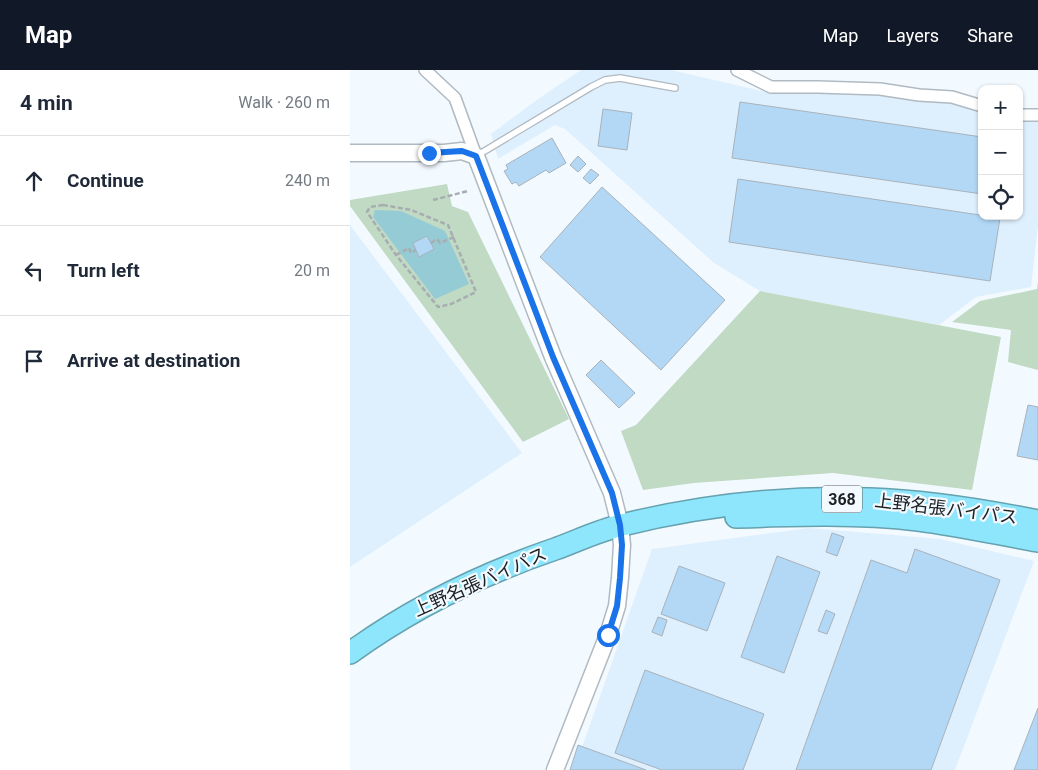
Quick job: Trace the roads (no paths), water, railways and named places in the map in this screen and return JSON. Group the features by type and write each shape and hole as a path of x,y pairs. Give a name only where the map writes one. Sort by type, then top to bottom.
{"highway":[{"name":"上野名張バイパス","path":"350,653 410,613 465,585 519,561 620,525 646,520 705,509 767,501 870,499 936,505 1038,521"},
{"name":"上野名張バイパス","path":"646,520 788,515 855,516 918,520 1038,541"}],"street":[{"path":"425,70 455,98 553,357 612,493 620,525 622,545 617,606 608,635 555,770"},
{"path":"737,70 771,87 880,89 919,95 952,97 978,105"},
{"path":"1023,115 1038,116"},
{"path":"350,153 444,153 462,151 476,156"}],"lane":[{"path":"476,156 591,87 606,80 620,78 675,88"}],"water":[{"path":"375,210 401,211 445,231 469,284 435,299 373,217"}]}
